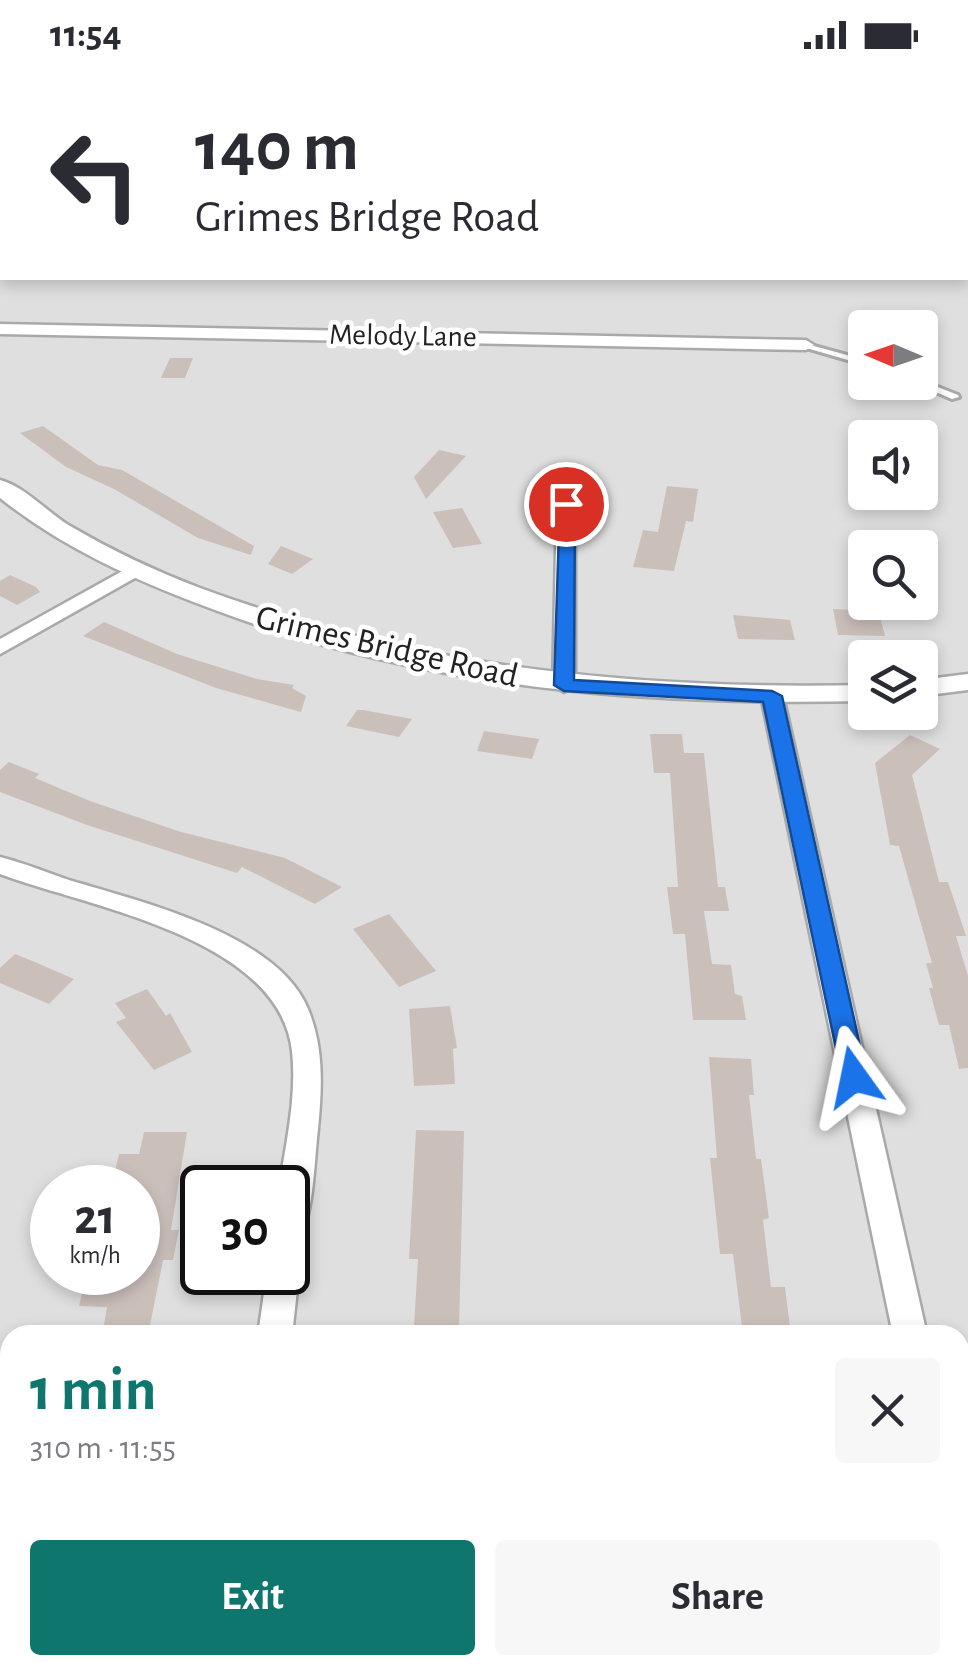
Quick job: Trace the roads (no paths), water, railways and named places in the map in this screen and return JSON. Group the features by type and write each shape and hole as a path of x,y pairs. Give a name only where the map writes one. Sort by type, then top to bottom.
{"street":[{"name":"Melody Lane","path":"0,329 806,345"},
{"name":"Grimes Bridge Road","path":"0,488 68,534 134,570 229,608 340,643 433,664 564,685 772,696 848,694"},
{"path":"564,685 566,504"},
{"path":"0,648 134,570"},
{"path":"938,686 968,682"},
{"path":"772,696 908,1325"},
{"path":"0,866 219,941 264,969 284,989 296,1010 306,1044 294,1165"},
{"path":"276,1325 279,1295"}],"lane":[{"path":"806,345 848,358"},
{"path":"938,390 956,398"}]}
